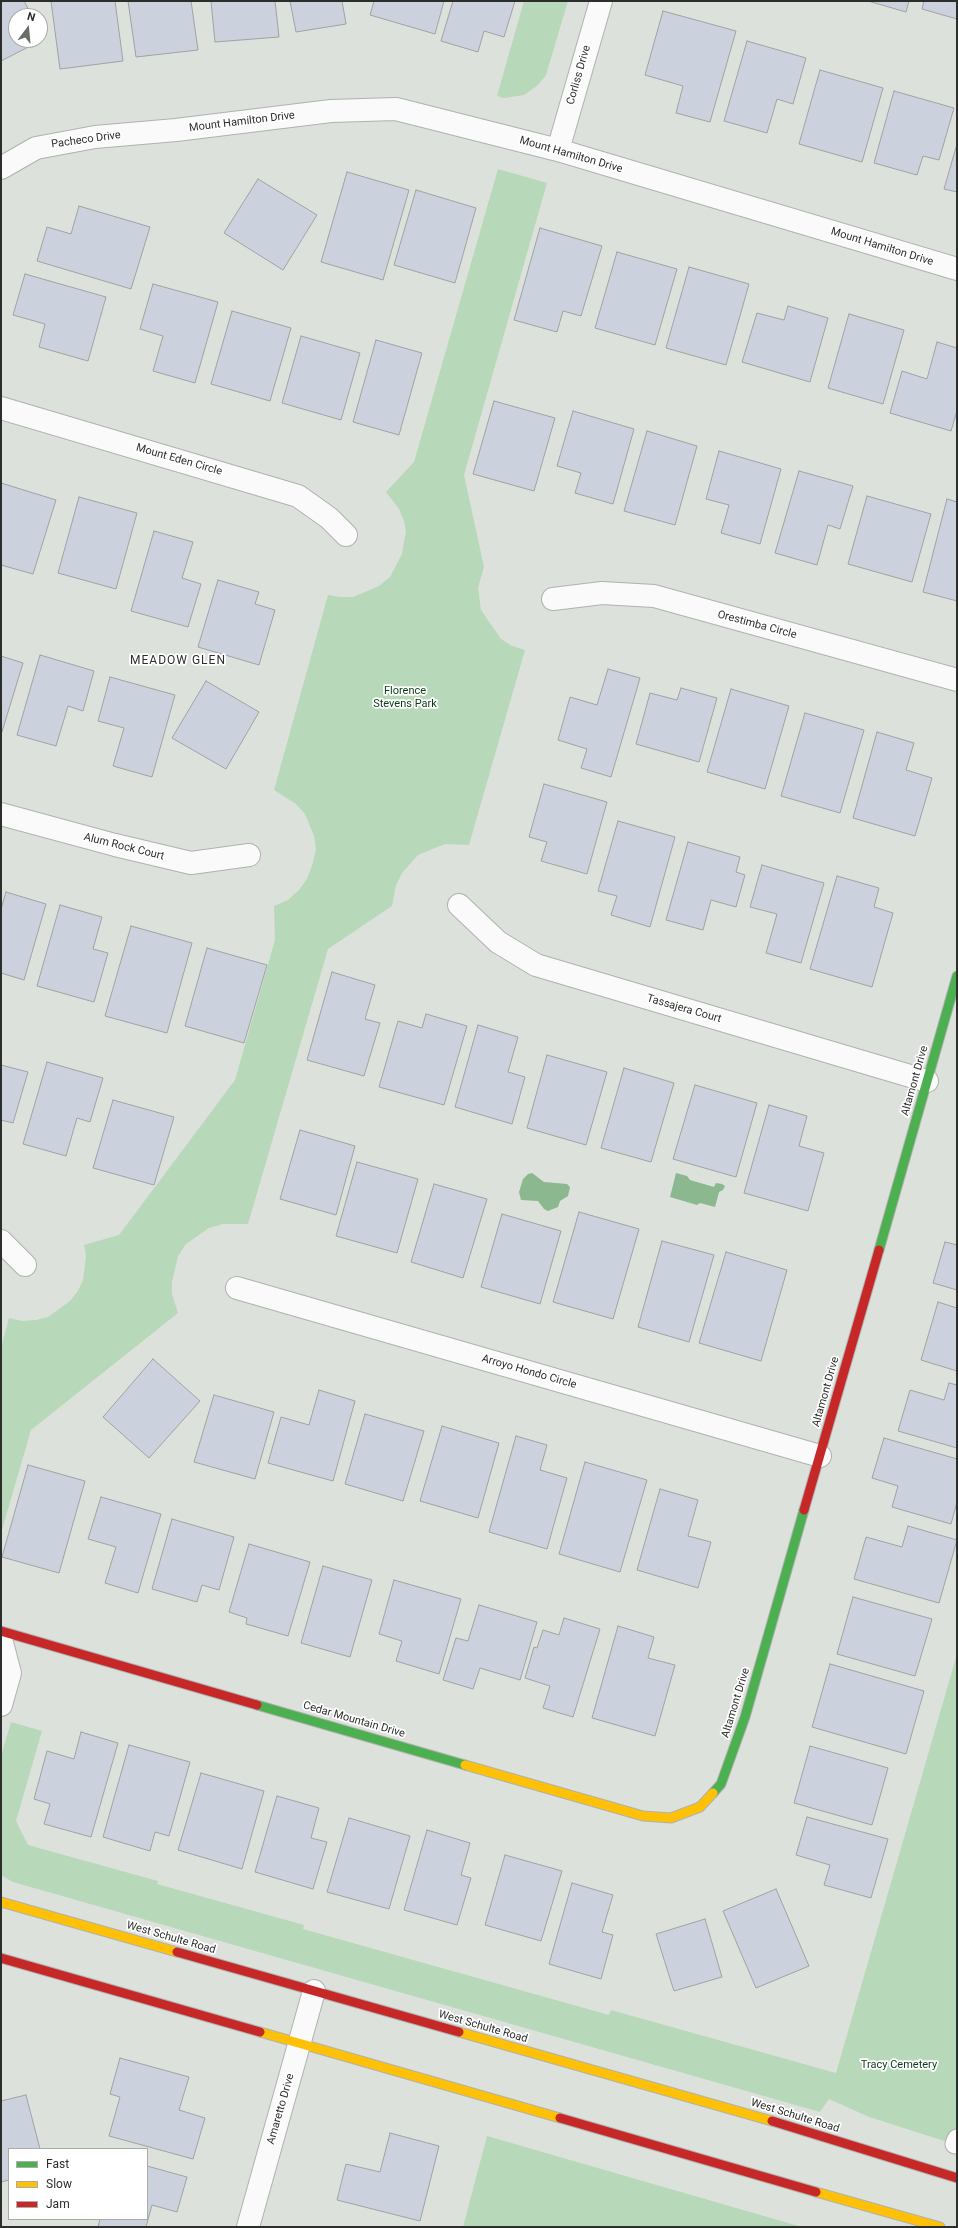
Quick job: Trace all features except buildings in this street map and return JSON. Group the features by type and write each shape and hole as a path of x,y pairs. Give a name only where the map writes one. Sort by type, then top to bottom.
{"main road":[{"name":"Altamont Drive","path":"700,1806 721,1784 745,1717 957,976"},
{"name":"Cedar Mountain Drive","path":"1,1631 643,1816 671,1818 700,1806"},
{"name":"West Schulte Road","path":"1,1902 797,2128 957,2178"},
{"path":"1,1958 940,2227"}],"street":[{"name":"Corliss Drive","path":"558,150 601,1"},
{"name":"Mount Hamilton Drive","path":"176,130 331,111 396,109 558,150 957,269"},
{"name":"Pacheco Drive","path":"1,168 36,148 94,137 176,130"},
{"name":"Mount Eden Circle","path":"1,408 298,496 330,518 346,535"},
{"name":"Orestimba Circle","path":"553,599 602,593 654,596 957,680"},
{"name":"Alum Rock Court","path":"1,814 115,845 191,863 249,855"},
{"name":"Tassajera Court","path":"459,905 498,942 536,965 927,1081"},
{"path":"1,1241 26,1265"},
{"name":"Arroyo Hondo Circle","path":"237,1288 820,1456"},
{"path":"1,1639 10,1673 1,1705"},
{"name":"Amaretto Drive","path":"248,2227 314,1991"}],"green space":[{"path":"524,1 568,1 546,75 538,85 524,95 504,98 497,96"},
{"name":"Florence Stevens Park","path":"498,169 547,183 464,475 484,567 478,588 481,610 501,639 512,646 525,650 469,845 445,844 418,855 402,873 396,885 392,906 328,949 248,1224 223,1224 209,1228 186,1244 178,1256 172,1282 172,1294 178,1313 31,1430 1,1533 1,1348 9,1318 22,1321 48,1317 70,1301 78,1291 83,1280 86,1256 84,1245 119,1235 235,1080 275,940 274,906 288,900 299,890 307,879 316,849 314,836 305,814 296,804 274,790 328,595 353,597 379,586 390,577 402,554 406,531 404,521 399,509 386,492 414,462"},
{"name":"Tracy Cemetery","path":"957,1654 957,2145 869,2117 829,2099 820,2112 13,1882 1,1875 1,1756 11,1722 42,1731 16,1821 28,1845 158,1881 157,1884 304,1925 303,1929 609,2015 611,2010 836,2073"},
{"path":"487,2136 802,2227 463,2227"}],"shaded area":[{"path":"532,1173 544,1182 567,1184 570,1187 568,1196 560,1201 558,1207 548,1211 544,1209 538,1201 521,1200 519,1192 523,1179 528,1174"},
{"path":"676,1173 687,1176 690,1180 714,1187 716,1183 725,1186 723,1190 719,1192 715,1207 700,1203 697,1205 670,1197"}],"traffic: fast":[{"path":"879,1250 957,976"},
{"path":"713,1793 721,1784 745,1717 804,1510"},
{"path":"257,1705 465,1765"}],"traffic: slow":[{"path":"465,1765 643,1816 671,1818 700,1807 713,1793"},
{"path":"1,1902 177,1952"},
{"path":"260,2032 560,2118"},
{"path":"459,2032 772,2121"},
{"path":"816,2192 940,2227"}],"traffic: jam":[{"path":"804,1510 879,1250"},
{"path":"1,1631 257,1705"},
{"path":"177,1952 459,2032"},
{"path":"1,1958 260,2032"},
{"path":"560,2118 816,2192"},
{"path":"772,2121 957,2178"}],"district":[{"name":"MEADOW GLEN","path":"178,661"}]}
